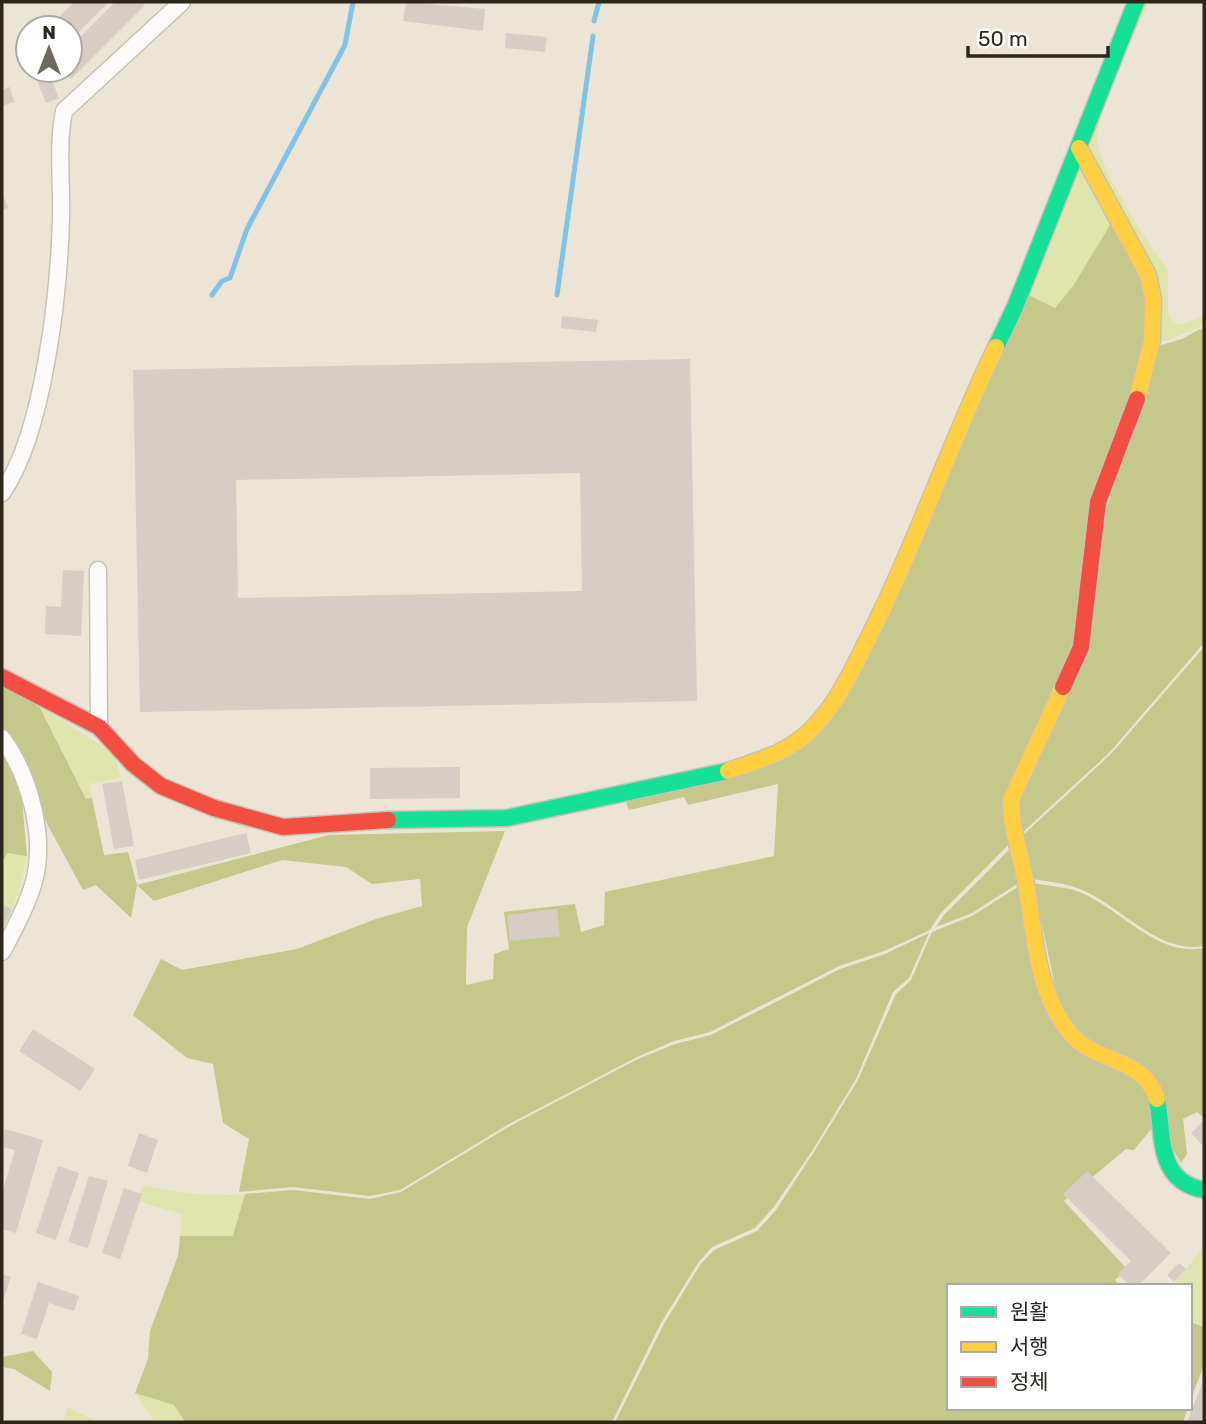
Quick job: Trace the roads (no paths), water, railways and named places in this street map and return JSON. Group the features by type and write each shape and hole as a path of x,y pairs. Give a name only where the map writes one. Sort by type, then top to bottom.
{"street":[{"path":"2,494 24,454 40,392 61,220 64,111 181,2"},
{"path":"2,677 99,727 134,764 161,786 214,808 283,827 350,821 507,818 732,771 784,752 813,728 825,713 849,676 886,603 909,541 1015,307 1136,2"},
{"path":"1079,148 1148,275 1153,299 1152,341 1143,385 1098,502 1081,647 1011,800 1012,820 1053,1006 1072,1035 1083,1045 1133,1067 1144,1076 1153,1089 1157,1103 1159,1145 1164,1160 1185,1183 1204,1189"},
{"path":"98,570 99,727"},
{"path":"2,738 29,796 37,861 33,887 2,952"}],"waterway":[{"path":"212,295 222,281 230,278 247,229 345,45 353,2"},
{"path":"594,21 599,2"},
{"path":"557,295 593,36"}]}
